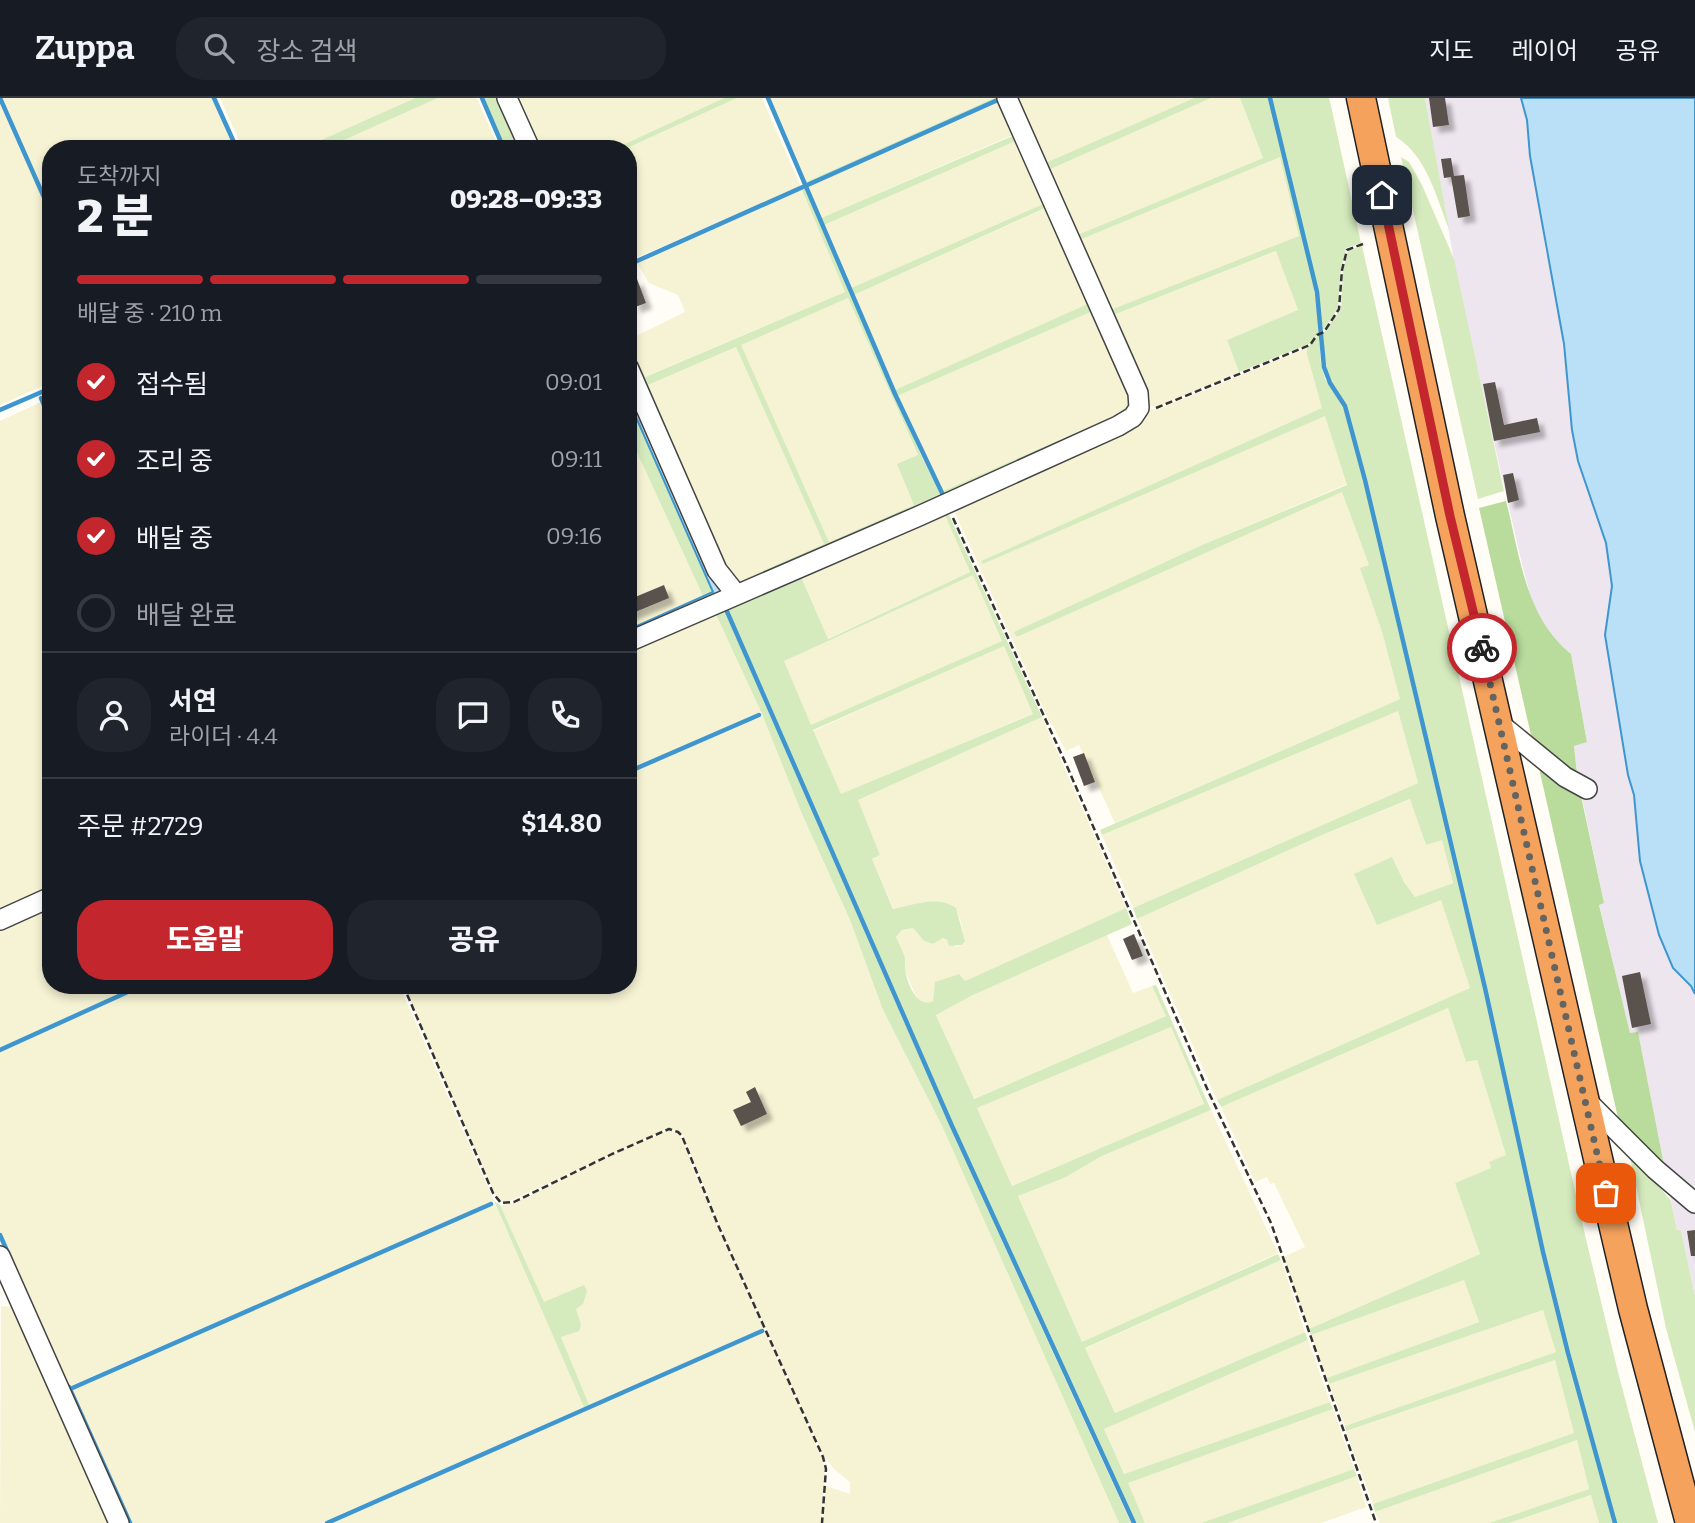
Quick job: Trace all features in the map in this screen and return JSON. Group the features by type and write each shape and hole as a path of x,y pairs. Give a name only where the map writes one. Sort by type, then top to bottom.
{"highway":[{"path":"1361,98 1450,516 1633,1309 1690,1523"}],"street":[{"path":"507,98 526,140"},
{"path":"637,638 1118,426 1133,416 1139,408 1138,393 1007,98"},
{"path":"637,388 717,570 736,594"},
{"path":"1499,723 1565,776 1587,789"},
{"path":"0,920 42,901"},
{"path":"1585,1099 1655,1169 1695,1203"},
{"path":"0,1256 8,1295 119,1523"}],"path":[{"path":"1139,408 1159,408 1310,345 1324,332 1339,309 1346,250 1363,244"},
{"path":"946,502 1011,641 1209,1093 1271,1223 1376,1523"},
{"path":"406,994 493,1193 501,1203 514,1202 669,1129 682,1136 718,1224 823,1457 826,1469 822,1523"}],"shaded area":[{"path":"2,98 213,98 232,140 42,140 42,189"},
{"path":"220,98 415,98 321,140 239,140"},
{"path":"438,98 477,98 495,140 344,140"},
{"path":"520,98 724,98 633,140 537,140"},
{"path":"737,98 762,98 801,187 637,257 637,144"},
{"path":"769,98 994,98 806,182"},
{"path":"1014,98 1194,98 1043,164"},
{"path":"1211,98 1240,98 1263,158 1075,236 1046,171"},
{"path":"1425,98 1521,98 1527,120 1530,156 1546,253 1551,264 1570,395 1606,543 1612,585 1605,635 1628,775 1634,795 1640,861 1673,968 1691,986 1695,994 1695,1296 1681,1230 1677,1230 1638,1033 1630,1034 1599,904 1604,903 1577,774 1574,745 1587,742 1571,654 1555,641 1541,620 1531,598 1522,564 1460,294"},
{"path":"1001,100 1015,134 821,218 808,187"},
{"path":"0,101 42,197 42,386 0,405"},
{"path":"1018,140 1047,203 851,288 824,225"},
{"path":"1280,156 1300,236 1108,312 1077,241"},
{"path":"802,190 845,292 644,377 637,358 637,336 685,312 678,295 649,283 637,263"},
{"path":"1046,208 1091,303 895,390 854,295"},
{"path":"1277,251 1298,311 1227,340 1239,372 1158,407 1147,406 1111,316"},
{"path":"848,298 918,456 914,505 829,542 740,345"},
{"path":"1093,311 1128,392 1129,402 1126,408 1117,415 943,491 897,396"},
{"path":"736,347 824,544 740,582 730,575 648,385"},
{"path":"1307,348 1323,408 981,561 983,564 1325,415 1347,484 1202,545 1015,632 1017,637 1342,491 1369,565 1361,568 1400,699 1115,823 1079,745 1066,751 1050,723 952,506 1143,410 1159,409"},
{"path":"41,402 42,404 42,892 0,910 0,421"},
{"path":"637,453 703,596 637,626"},
{"path":"943,511 970,572 827,639 798,570"},
{"path":"973,574 1002,641 811,726 783,661"},
{"path":"713,608 761,712 637,766 637,641"},
{"path":"1004,645 1034,713 841,795 813,731"},
{"path":"1398,710 1418,783 1133,908 1102,835"},
{"path":"763,716 802,814 850,920 883,1010 942,1126 1119,1523 823,1523 826,1486 850,1494 850,1482 824,1457 719,1224 683,1135 678,1131 669,1128 505,1203 498,1199 408,994 637,994 637,770"},
{"path":"1042,717 1126,908 965,981 936,988 933,1001 921,1003 904,968 906,960 896,937 902,930 913,928 924,941 933,944 943,938 956,947 965,941 960,919 955,908 924,902 894,910 872,859 880,855 857,800"},
{"path":"1411,799 1426,845 1442,839 1453,883 1415,897 1392,858 1377,924 1441,899 1470,988 1217,1100 1137,919 1322,835"},
{"path":"42,907 42,994 118,994 0,1048 0,924"},
{"path":"1107,935 1133,993 1152,986 1166,1016 973,1099 936,1014"},
{"path":"127,994 403,994 494,1201 70,1386 0,1231 0,1052"},
{"path":"1448,1008 1466,1062 1477,1060 1506,1155 1489,1163 1492,1168 1455,1183 1480,1254 1309,1329 1283,1257 1305,1247 1274,1183 1270,1184 1267,1177 1255,1182 1221,1107"},
{"path":"1171,1027 1204,1105 1011,1186 977,1108"},
{"path":"1211,1110 1278,1253 1082,1343 1018,1196 1064,1178 1102,1156"},
{"path":"669,1130 685,1141 691,1164 717,1225 822,1458 825,1470 821,1523 332,1523 586,1411 584,1407 321,1523 131,1523 72,1389 495,1204 584,1406 588,1405 561,1337 576,1309 584,1285 544,1303 500,1205 515,1203"},
{"path":"1281,1260 1305,1332 1115,1413 1084,1349"},
{"path":"1464,1279 1479,1322 1327,1378 1311,1335"},
{"path":"1,1306 14,1307 110,1523 0,1523"},
{"path":"1543,1310 1557,1352 1345,1426 1329,1384"},
{"path":"1308,1340 1330,1402 1124,1474 1103,1429"},
{"path":"1555,1360 1575,1433 1373,1504 1346,1431"},
{"path":"1333,1409 1354,1469 1201,1523 1145,1523 1127,1483"},
{"path":"1577,1440 1589,1489 1489,1523 1380,1523 1375,1512"},
{"path":"1357,1476 1366,1507 1321,1523 1228,1523"},
{"path":"1592,1495 1599,1523 1509,1523"}],"green space":[{"path":"415,98 438,98 344,140 321,140"},
{"path":"484,98 496,98 514,140 501,140"},
{"path":"724,98 737,98 637,144 637,140 633,140"},
{"path":"994,98 1001,98 807,185 806,182"},
{"path":"1010,98 1014,98 1043,164 1194,98 1211,98 1046,171 1075,236 1263,158 1240,98 1269,98 1312,273 1320,332 1309,344 1239,372 1227,340 1298,310 1276,251 1111,316 1140,381 1139,388","holes":["1280,157 1299,236 1108,311 1077,241"]},
{"path":"1271,98 1329,98 1331,106 1361,243 1346,248 1341,269 1338,308 1323,330 1314,272"},
{"path":"1388,98 1425,98 1449,229 1423,166 1407,145 1396,137"},
{"path":"1005,99 1129,381 1132,404 1122,418 1108,426 947,498 943,491 1117,415 1128,403 1128,392 1093,311 897,396 895,390 1090,303 1049,209 1045,208 854,295 851,288 1046,203 1018,140 824,225 821,218 1015,135 1001,100"},
{"path":"1401,157 1409,162 1422,185 1454,259 1504,491 1478,499"},
{"path":"805,189 921,455 943,499 735,587 637,379 637,360 645,377 845,292 802,190","holes":["848,298 918,455 897,464 914,505 829,542 741,345","736,347 824,544 740,581 730,575 648,385"]},
{"path":"1362,246 1585,1235 1658,1523 1617,1523 1569,1353 1544,1252 1486,988 1367,479 1346,405 1328,376 1323,334 1341,309 1343,270 1348,251"},
{"path":"1318,336 1325,379 1344,407 1364,480 1542,1253 1614,1523 1599,1523 1591,1495 1509,1523 1489,1523 1589,1489 1577,1440 1375,1512 1373,1504 1574,1433 1555,1360 1346,1431 1345,1426 1556,1352 1543,1310 1329,1384 1327,1378 1479,1322 1464,1280 1311,1335 1309,1329 1480,1254 1455,1183 1491,1168 1489,1162 1506,1155 1477,1060 1466,1062 1448,1008 1221,1107 1217,1100 1470,988 1441,900 1377,925 1354,874 1392,857 1415,897 1453,883 1442,840 1426,845 1410,799 1322,835 1137,919 1133,908 1418,783 1398,711 1102,835 1100,830 1400,699 1382,632 1360,568 1369,565 1342,492 1017,637 1014,632 1202,545 1347,485 1325,416 983,564 981,561 1322,408 1307,354 1307,348"},
{"path":"637,419 713,592 703,596 637,453"},
{"path":"1506,501 1526,584 1534,604 1543,622 1571,654 1587,742 1574,746 1577,774 1544,750 1531,735 1479,508"},
{"path":"943,511 949,515 1042,717 858,800 880,855 872,859 893,909 933,902 949,904 956,908 965,941 962,945 949,946 943,938 933,944 924,941 913,928 902,930 896,937 905,958 908,981 918,998 927,1002 933,1001 935,982 959,974 965,981 1126,908 1132,924 973,995 936,1015 974,1099 1166,1016 1152,986 1156,985 1211,1110 1102,1156 1064,1178 1018,1196 1082,1342 1278,1254 1281,1260 1085,1348 1115,1413 1305,1332 1308,1340 1104,1429 1124,1474 1330,1402 1333,1409 1128,1483 1145,1523 1135,1523 1029,1296 726,607 723,608 950,1127 1131,1523 1119,1523 942,1126 883,1010 850,920 802,814 762,714 713,608 798,570 828,639 970,572","holes":["973,575 1002,641 811,725 784,661","1004,646 1033,714 841,794 813,730","1171,1027 1204,1104 1012,1186 977,1108"]},
{"path":"1539,768 1575,795 1581,796 1604,903 1599,905 1630,1033 1638,1032 1666,1175 1618,1118"},
{"path":"1628,1148 1671,1201 1677,1230 1681,1230 1695,1296 1695,1432 1666,1328"},
{"path":"494,1201 500,1205 544,1302 584,1285 587,1291 583,1304 576,1309 581,1325 579,1331 561,1337 589,1405 584,1407"},
{"path":"1354,1469 1357,1476 1228,1523 1201,1523"}],"water":[{"path":"1521,98 1695,98 1695,994 1691,986 1673,968 1659,935 1640,861 1634,795 1628,775 1605,635 1612,586 1606,543 1578,461 1572,430 1564,344 1530,156 1527,120"},
{"path":"637,406 722,592 637,630 637,626 713,592 637,419"}],"building":[{"path":"1429,98 1445,98 1449,125 1433,127"},
{"path":"1451,158 1454,176 1464,175 1470,216 1458,218 1451,177 1444,178 1441,159"},
{"path":"637,279 646,303 637,306"},
{"path":"1495,382 1504,425 1537,418 1540,432 1494,441 1483,384"},
{"path":"1513,473 1519,500 1508,503 1503,475"},
{"path":"664,585 669,598 637,611 637,596"},
{"path":"1084,753 1095,782 1084,786 1073,757"},
{"path":"1134,934 1143,956 1132,960 1123,939"},
{"path":"1640,972 1651,1024 1632,1028 1622,976"},
{"path":"755,1087 767,1114 741,1126 733,1110 751,1102 746,1092"},
{"path":"1695,1230 1695,1256 1691,1256 1687,1231"}],"waterway":[{"path":"0,98 42,193"},
{"path":"214,98 233,140"},
{"path":"482,98 500,140"},
{"path":"768,98 895,394 943,495"},
{"path":"1270,98 1317,292 1324,367 1330,383 1345,406 1365,480 1485,988 1543,1252 1615,1523"},
{"path":"637,261 1000,99"},
{"path":"0,410 42,392"},
{"path":"725,607 952,1126 1134,1523"},
{"path":"637,768 759,715"},
{"path":"0,1050 123,994"},
{"path":"70,1389 491,1204"},
{"path":"0,1235 8,1253"},
{"path":"327,1523 762,1331"},
{"path":"69,1387 130,1523"}],"way so far":[{"path":"1482,648 1606,1193"}],"route":[{"path":"1382,195 1450,516 1482,648"}]}
